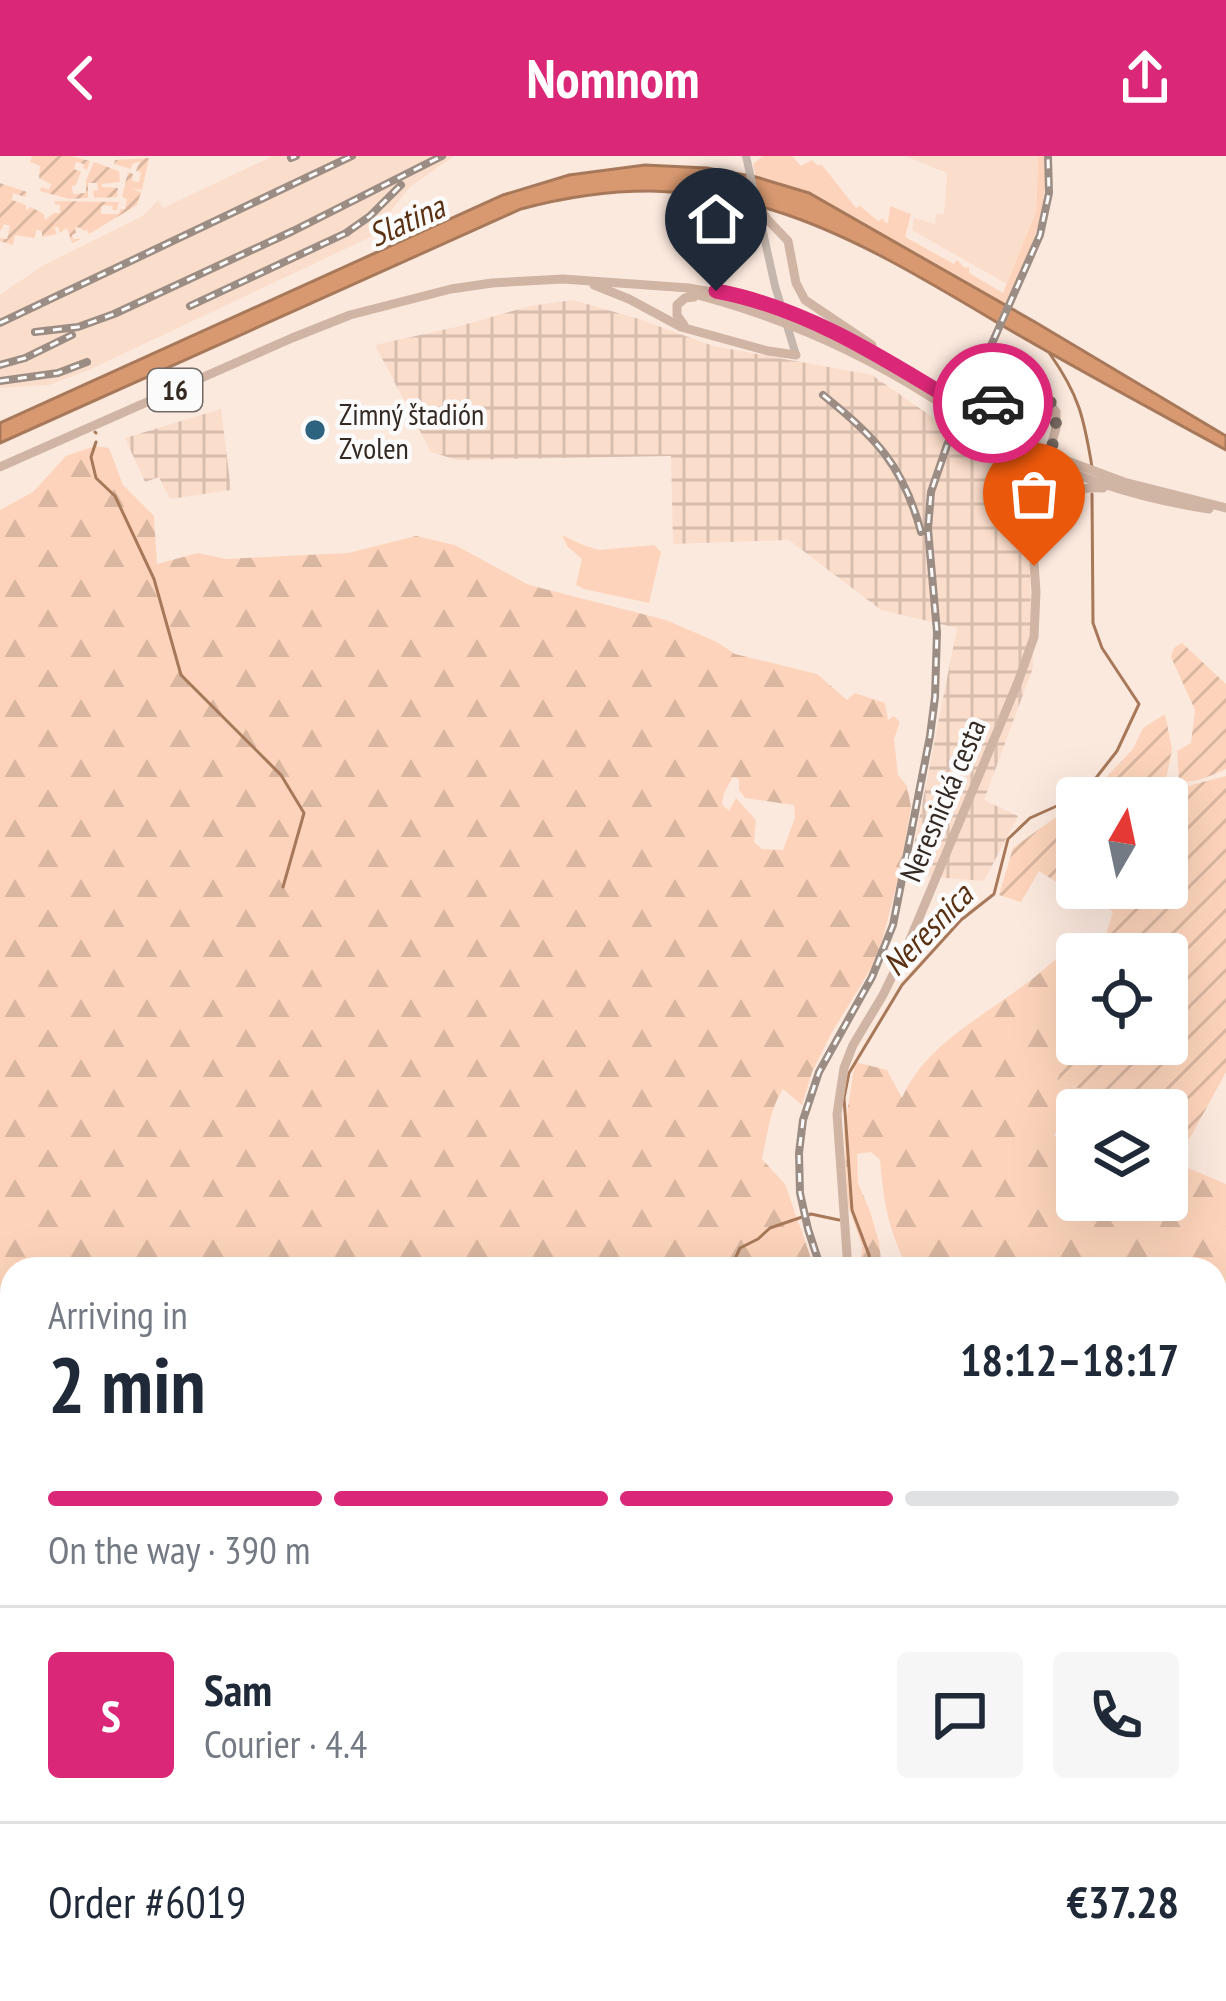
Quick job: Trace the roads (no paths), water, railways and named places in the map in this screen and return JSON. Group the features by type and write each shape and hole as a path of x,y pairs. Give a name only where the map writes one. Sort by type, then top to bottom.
{"main road":[{"path":"756,201 788,241 800,294 878,348 889,361"},
{"path":"762,232 780,230"},
{"path":"583,280 688,329 796,355"},
{"name":"16","path":"0,467 292,338 372,308 468,286 583,280 716,291 766,304 889,361 1084,478"},
{"name":"16","path":"668,287 768,315 824,337 1007,443 1084,478 1226,510"},
{"path":"766,304 788,304 800,294"},
{"path":"688,329 677,316 679,302 689,297 710,298"},
{"path":"967,409 1031,390 1056,412 1033,511 1033,552"},
{"path":"1012,393 1002,412 1012,436"},
{"path":"948,408 992,444 1010,469 1033,552"},
{"path":"1033,552 1048,507 1084,478"},
{"name":"Neresnická cesta","path":"847,1257 838,1114 842,1076 853,1045 909,943 1028,658 1036,605 1033,552"}],"street":[{"path":"747,160 796,355"}],"waterway":[{"name":"Neresnica","path":"1050,354 1079,408 1092,467"},
{"path":"96,442 91,457 96,478 115,496 154,579 181,675 281,775 304,813 283,887"},
{"name":"Neresnica","path":"869,1257 852,1210 844,1098 849,1073 902,985 961,920 994,894 1008,839 1030,818 1068,801 1092,783 1117,751 1139,704 1102,648 1093,623 1092,494"},
{"path":"736,1257 740,1248 770,1228 811,1214 839,1220"}],"railway":[{"path":"291,158 296,156"},
{"path":"0,323 352,156"},
{"path":"35,332 78,327 114,314 442,156"},
{"path":"817,1257 800,1193 803,1120 819,1072 872,977 893,925 930,736 937,632 928,529 931,492 947,445 1040,235 1049,193 1048,156"},
{"path":"190,306 346,233 401,185"},
{"path":"0,365 72,335"},
{"path":"0,381 58,373 87,362"},
{"path":"823,395 885,455 906,488 921,532"}],"place":[{"name":"Zimný štadión Zvolen","path":"315,430"}],"water label":[{"name":"Slatina","path":"406,220"}]}
